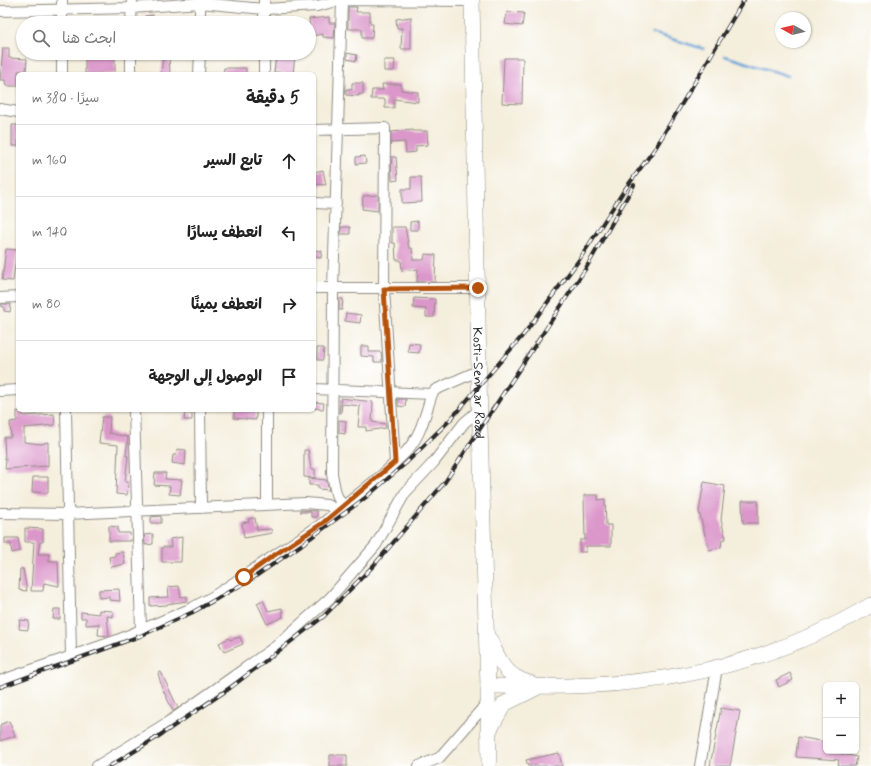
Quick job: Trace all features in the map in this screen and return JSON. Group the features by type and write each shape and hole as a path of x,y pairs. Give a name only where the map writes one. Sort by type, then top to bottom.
{"highway":[{"name":"Kosti-Sennar Road","path":"472,0 489,766"},
{"path":"488,686 593,686 637,682 717,668 782,648 819,632 871,605"},
{"path":"486,632 501,666 517,679 542,686"},
{"path":"488,733 504,704 542,686"}],"street":[{"path":"341,509 332,474 332,389 333,288 343,0"},
{"path":"0,11 62,5 200,1 317,6 343,0 472,0"},
{"path":"200,1 200,16"},
{"path":"131,16 132,4"},
{"path":"264,4 264,16"},
{"path":"62,5 62,16"},
{"path":"62,60 62,72"},
{"path":"131,60 131,72"},
{"path":"199,72 200,60"},
{"path":"264,60 264,72"},
{"path":"0,109 16,112"},
{"path":"316,130 385,128 384,289 395,462"},
{"path":"316,203 336,204"},
{"path":"316,288 478,288"},
{"path":"0,298 16,297"},
{"path":"0,678 115,641 192,608 214,596 323,523 341,509 395,462 415,442 421,431 432,394 438,387 480,370"},
{"path":"316,389 432,394"},
{"path":"0,391 16,390"},
{"path":"97,766 173,719 276,646 330,598 362,563 376,545 405,493 434,462 464,423 480,409"},
{"path":"66,412 71,655"},
{"path":"134,412 141,629"},
{"path":"200,412 201,508"},
{"path":"267,412 267,505"},
{"path":"0,513 67,514 316,503 341,509"},
{"path":"700,766 717,668"},
{"path":"419,766 439,758 488,702"}],"building":[{"path":"348,7 357,7 356,12 370,12 370,24 373,24 372,38 362,38 362,29 348,29"},
{"path":"507,12 524,13 522,26 505,24"},
{"path":"329,17 329,23 335,23 334,38 323,37 323,34 316,35 316,18"},
{"path":"411,17 411,49 401,49 402,28 397,28 396,19"},
{"path":"3,48 9,48 9,58 16,58 16,60 27,60 26,71 16,72 16,86 6,86 5,80 0,80"},
{"path":"347,53 357,55 356,61 347,59"},
{"path":"504,58 523,58 522,104 502,103"},
{"path":"85,60 115,60 115,72 85,72"},
{"path":"163,60 169,60 170,72 161,72"},
{"path":"276,60 294,60 293,72 274,72"},
{"path":"384,60 395,60 394,71 384,71"},
{"path":"224,68 246,68 246,72 223,72"},
{"path":"352,83 363,83 363,94 359,94 359,96 346,95 346,89 352,90"},
{"path":"382,84 401,84 401,90 418,92 418,102 394,99 394,108 385,108 385,99 371,99 372,90 383,90"},
{"path":"12,125 16,125 16,146 12,146"},
{"path":"413,130 427,131 428,145 416,146 416,152 406,153 405,142 391,143 391,132"},
{"path":"365,156 366,163 356,164 356,157"},
{"path":"391,157 396,157 398,180 392,181"},
{"path":"323,170 326,185 316,184 316,172"},
{"path":"411,177 421,177 422,202 402,203 402,189 411,189"},
{"path":"378,195 378,211 362,209 363,196"},
{"path":"418,221 418,230 410,230 410,222"},
{"path":"341,227 350,227 350,234 341,234"},
{"path":"392,227 405,227 409,248 412,248 413,260 424,260 425,254 436,255 435,282 417,282 418,269 402,271 401,260 396,260 395,243 392,243"},
{"path":"6,249 16,250 13,281 2,280"},
{"path":"316,250 322,251 321,258 316,257"},
{"path":"414,298 435,299 434,317 426,317 426,309 413,308"},
{"path":"339,299 343,299 342,310 339,310"},
{"path":"1,304 11,304 10,312 4,311 4,307 1,306"},
{"path":"346,313 361,315 360,323 345,321"},
{"path":"409,343 420,344 419,353 408,352"},
{"path":"361,346 369,346 369,352 381,352 382,362 374,362 374,357 361,356"},
{"path":"317,348 324,348 323,360 317,360"},
{"path":"341,398 373,402 372,422 386,424 386,428 366,431 366,427 358,427 360,406 342,404 341,413 339,413"},
{"path":"398,399 406,399 405,407 398,406"},
{"path":"316,402 324,403 323,409 316,408"},
{"path":"17,412 23,412 23,416 54,414 55,425 24,428 24,442 41,444 48,442 48,466 5,469 6,459 4,437 11,437 10,422 17,421"},
{"path":"234,412 256,412 256,420 234,418"},
{"path":"185,413 192,414 192,420 184,420"},
{"path":"102,417 110,417 109,433 128,437 126,456 128,456 125,482 128,482 127,495 116,494 118,445 99,443"},
{"path":"339,420 346,421 345,434 339,433"},
{"path":"177,449 186,450 185,465 172,463 173,455 176,455"},
{"path":"304,450 308,450 311,469 315,469 315,478 304,477"},
{"path":"155,473 166,473 165,479 182,480 180,495 169,494 170,486 154,485"},
{"path":"33,477 48,477 48,493 32,492"},
{"path":"309,478 326,480 329,490 318,489 318,485 309,485"},
{"path":"704,482 725,486 721,520 726,539 722,540 721,547 709,550 699,512"},
{"path":"584,495 598,495 598,500 605,499 606,525 611,525 611,546 586,546 586,552 580,552 580,540 585,540"},
{"path":"742,501 758,501 758,523 743,523"},
{"path":"300,510 317,511 317,517 311,517 311,512 300,512"},
{"path":"161,516 161,523 151,523 151,517"},
{"path":"255,518 257,530 271,529 272,533 244,538 242,523 249,522 248,519"},
{"path":"109,526 118,527 118,533 130,533 131,541 109,541"},
{"path":"25,528 43,529 43,542 40,542 38,554 49,554 49,561 58,561 59,586 44,583 43,591 31,591 34,542 25,542"},
{"path":"153,534 153,544 145,545 144,535"},
{"path":"182,537 181,562 162,562 162,547 171,547 170,539"},
{"path":"5,538 18,538 20,551 12,553 11,544 5,544"},
{"path":"123,552 125,564 111,567 109,557 115,556 115,553"},
{"path":"20,569 23,569 27,591 19,590"},
{"path":"179,586 181,597 187,596 187,601 167,605 150,606 150,598 169,597 168,587"},
{"path":"119,589 120,601 109,600 109,597 99,598 99,590"},
{"path":"263,600 268,611 282,608 283,617 267,624 257,603"},
{"path":"54,609 60,609 60,619 53,619"},
{"path":"99,610 113,611 113,617 107,616 109,636 98,635 99,624 86,625 86,618 81,618 81,612 99,614"},
{"path":"20,620 29,621 28,630 19,629"},
{"path":"240,637 243,644 224,652 219,643 229,638 230,640"},
{"path":"161,672 178,708 173,711 162,688 158,673"},
{"path":"790,673 793,680 779,687 776,680"},
{"path":"721,708 740,711 730,766 710,766"},
{"path":"9,721 15,736 0,741 0,725"},
{"path":"798,737 823,741 823,754 843,754 857,757 855,766 838,766 839,760 796,757"},
{"path":"559,753 562,766 528,766 526,760"},
{"path":"330,755 347,755 347,766 330,766"}],"waterway":[{"path":"652,33 704,49"},
{"path":"725,56 788,76"}],"railway":[{"path":"0,687 140,636 193,612 250,580 301,545 365,498 406,463 450,420 524,334 579,260 623,192 656,147 744,0"},
{"path":"110,766 153,740 230,688 323,617 374,565 445,482 586,268 634,185"}],"route":[{"path":"244,577 332,517 382,475 395,462 384,289 478,288"}]}
